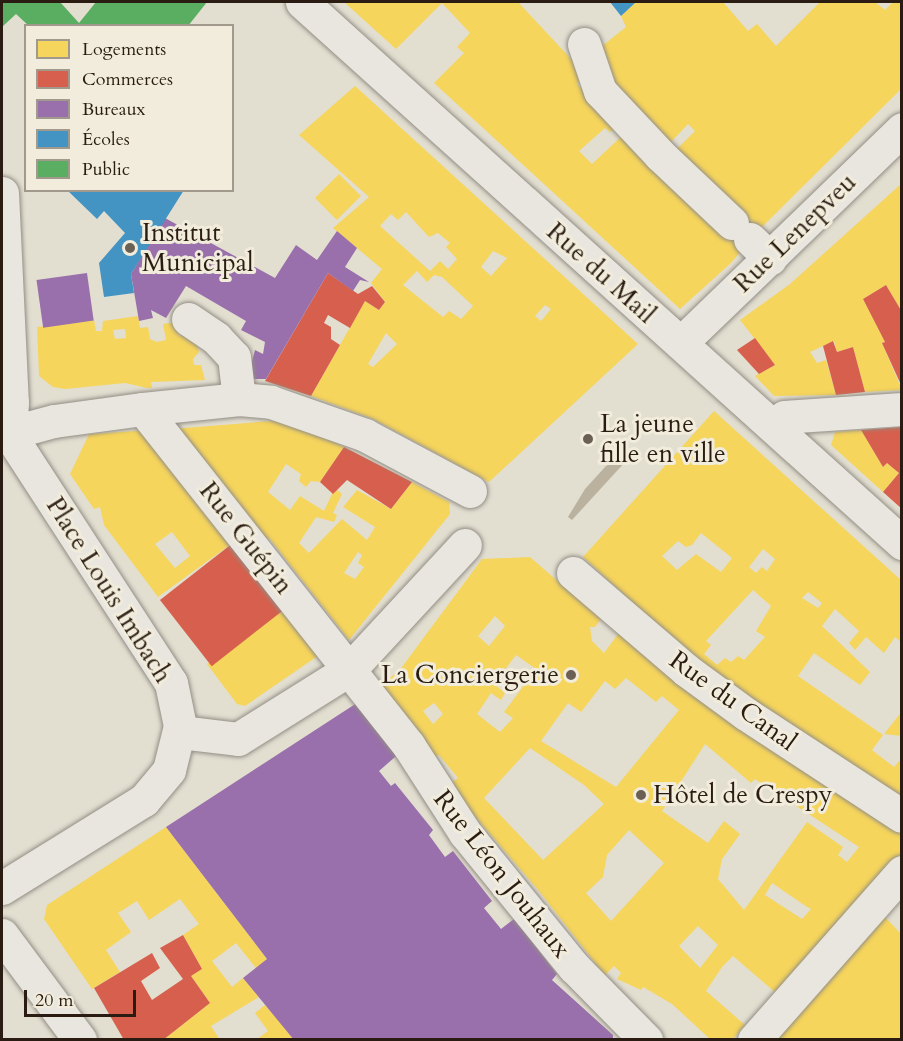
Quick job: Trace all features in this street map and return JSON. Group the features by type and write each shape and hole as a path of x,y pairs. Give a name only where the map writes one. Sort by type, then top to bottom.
{"street":[{"name":"Rue du Mail","path":"302,2 902,543"},
{"path":"584,44 600,90 660,155 751,240"},
{"name":"Rue Lenepveu","path":"688,336 751,240 902,129"},
{"path":"2,193 12,402 6,435 54,421 239,399 304,411 365,435 470,490"},
{"path":"188,319 216,338 234,357 239,399"},
{"name":"Rue Guépin","path":"143,409 350,669"},
{"path":"784,417 902,409"},
{"name":"Place Louis Imbach","path":"2,888 144,800 169,770 180,732 178,704 171,683 6,435"},
{"path":"180,732 238,739 350,669 465,545"},
{"name":"Rue du Canal","path":"573,573 686,670 746,714 902,816"},
{"name":"Rue Léon Jouhaux","path":"350,669 409,746 465,833 574,967 646,1040"},
{"path":"754,1040 902,872"},
{"path":"2,934 80,1040"}],"shaded area":[{"path":"622,457 626,461 572,520 568,517 585,489 606,466"}],"building: Logements":[{"path":"344,2 518,2 586,75 577,84 619,126 610,132 605,128 579,151 592,164 625,133 671,155 695,131 688,124 668,145 616,96 597,50 626,27 621,16 636,2 723,2 748,31 757,24 776,46 820,2 875,2 885,10 893,2 902,2 902,88 757,232 731,263 680,309 434,83 464,53 457,47 470,33 442,3 396,49"},
{"path":"355,86 638,344 489,482 373,419 311,396 365,301 379,310 385,302 371,283 382,269 333,228 369,197 299,135","holes":["406,212 429,237 438,233 450,243 446,247 457,259 448,269 440,261 430,271 380,226 391,214 398,220","493,251 507,258 491,276 481,267","417,271 427,282 434,275 442,277 473,306 461,319 449,311 443,317 403,285","545,305 551,309 541,321 535,316","386,333 397,344 373,367 368,364"]},
{"path":"339,174 361,196 337,220 315,198"},
{"path":"902,183 902,312 886,285 863,299 885,342 882,343 902,390 865,392 853,347 837,352 834,341 810,352 817,363 826,360 836,395 774,396 755,376 775,365 740,320 790,284"},
{"path":"138,316 140,328 148,327 150,339 157,342 166,340 163,324 176,322 179,336 190,334 196,340 199,352 193,359 194,365 201,365 205,380 151,382 152,388 125,383 65,389 53,387 39,376 37,327 94,320 96,331 102,331 103,321","holes":["125,329 126,338 115,339 113,330"]},
{"path":"714,411 902,581 902,643 895,637 884,653 866,637 855,650 849,643 859,631 835,609 822,626 870,672 860,685 814,653 798,676 883,735 872,750 894,767 902,758 902,802 718,681 583,557","holes":["701,533 732,558 721,572 696,554 677,570 662,556 678,541 686,547 692,545","763,549 775,559 767,571 762,567 756,573 749,567","753,590 771,606 756,631 765,637 744,660 738,656 731,662 725,658 717,665 704,654 711,645 706,641","808,592 822,603 818,608 802,598"]},
{"path":"271,421 296,424 344,447 320,482 311,481 306,487 299,481 301,474 286,464 268,492 290,510 300,496 324,511 332,494 337,490 342,494 333,513 337,515 334,522 316,517 299,543 309,553 342,519 367,540 375,527 343,507 357,490 391,509 412,482 449,502 450,514 349,640 269,538 264,544 172,429","holes":["358,552 362,555 358,563 364,567 355,579 344,573"]},
{"path":"151,430 238,539 158,597 104,525 100,507 94,509 70,474 89,434","holes":["172,532 190,556 175,568 155,544"]},
{"path":"861,430 883,467 887,463 899,473 883,492 831,445 835,432"},
{"path":"530,557 576,597 605,613 595,627 590,627 592,641 604,653 621,630 902,828 902,852 893,864 776,993 733,956 722,967 706,991 745,1025 732,1040 711,1040 672,1004 643,987 641,990 617,979 621,973 614,966 605,975 539,891 448,785 458,778 439,755 430,761 377,688 399,671 482,559","holes":["495,616 505,626 489,646 478,636","516,655 536,669 504,712 513,718 500,732 477,714 491,693 501,700 505,693 494,684","626,678 656,702 662,696 679,710 616,787 541,741 568,703 581,712 605,681 615,689","434,703 443,714 433,724 423,711","705,744 751,783 755,779 859,847 847,862 838,855 843,847 807,822 744,910 718,879 722,859 740,834 724,821 708,843 662,811","530,748 584,785 604,804 543,860 484,798","629,830 664,863 611,921 586,893 603,877 607,855","772,883 811,909 802,919 765,895","698,926 718,945 700,968 679,946"]},
{"path":"290,605 325,651 245,706 237,704 207,664"},
{"path":"902,714 902,736 884,734 899,715"},
{"path":"166,827 267,959 256,968 236,943 212,961 232,987 243,978 259,997 211,1026 220,1040 163,1040 210,1003 191,976 202,969 183,935 199,924 180,899 149,920 137,901 118,913 131,932 106,950 120,972 92,989 44,919 47,905"},
{"path":"884,916 902,935 902,1040 772,1040"},
{"path":"265,1005 294,1040 256,1040 268,1031 255,1013"}],"building: Commerces":[{"path":"328,273 358,294 372,286 385,302 379,310 365,301 350,328 328,315 324,323 331,327 331,339 340,345 311,396 265,381"},
{"path":"886,285 902,312 902,387 882,343 885,342 863,299"},
{"path":"755,338 775,365 759,374 737,350"},
{"path":"833,341 837,352 853,347 865,392 836,395 823,346"},
{"path":"902,427 902,509 883,492 899,473 887,463 883,467 861,430"},
{"path":"344,447 412,482 391,509 347,480 333,494 320,482"},
{"path":"238,539 290,605 212,666 160,600"},
{"path":"183,935 202,969 191,976 210,1003 163,1040 124,1040 94,988 152,953 160,968 141,981 152,1000 183,979 160,948"}],"building: Bureaux":[{"path":"165,218 275,278 296,245 317,260 337,231 357,248 345,267 369,282 360,280 353,291 328,273 266,379 247,379 255,350 263,354 265,342 241,330 246,321 186,286 166,318 151,310 153,318 139,321 131,274"},
{"path":"87,273 94,321 43,328 36,280"},
{"path":"363,699 403,750 379,771 391,786 395,783 433,830 429,835 445,857 453,851 492,901 484,908 501,929 514,919 557,974 552,980 613,1035 613,1040 294,1040 243,978 267,959 166,827"}],"building: Écoles":[{"path":"610,2 636,2 621,16"},
{"name":"Institut Municipal","path":"69,192 183,192 131,274 134,293 104,297 99,263 125,233 104,211 97,219"}],"building: Public":[{"path":"2,2 60,2 79,23 96,2 207,2 190,24 27,24 16,14 2,27"}],"place":[{"name":"Institut Municipal","path":"130,248"},
{"name":"La jeune fille en ville","path":"588,439"},
{"name":"La Conciergerie","path":"571,675"},
{"name":"Hôtel de Crespy","path":"641,795"}]}
